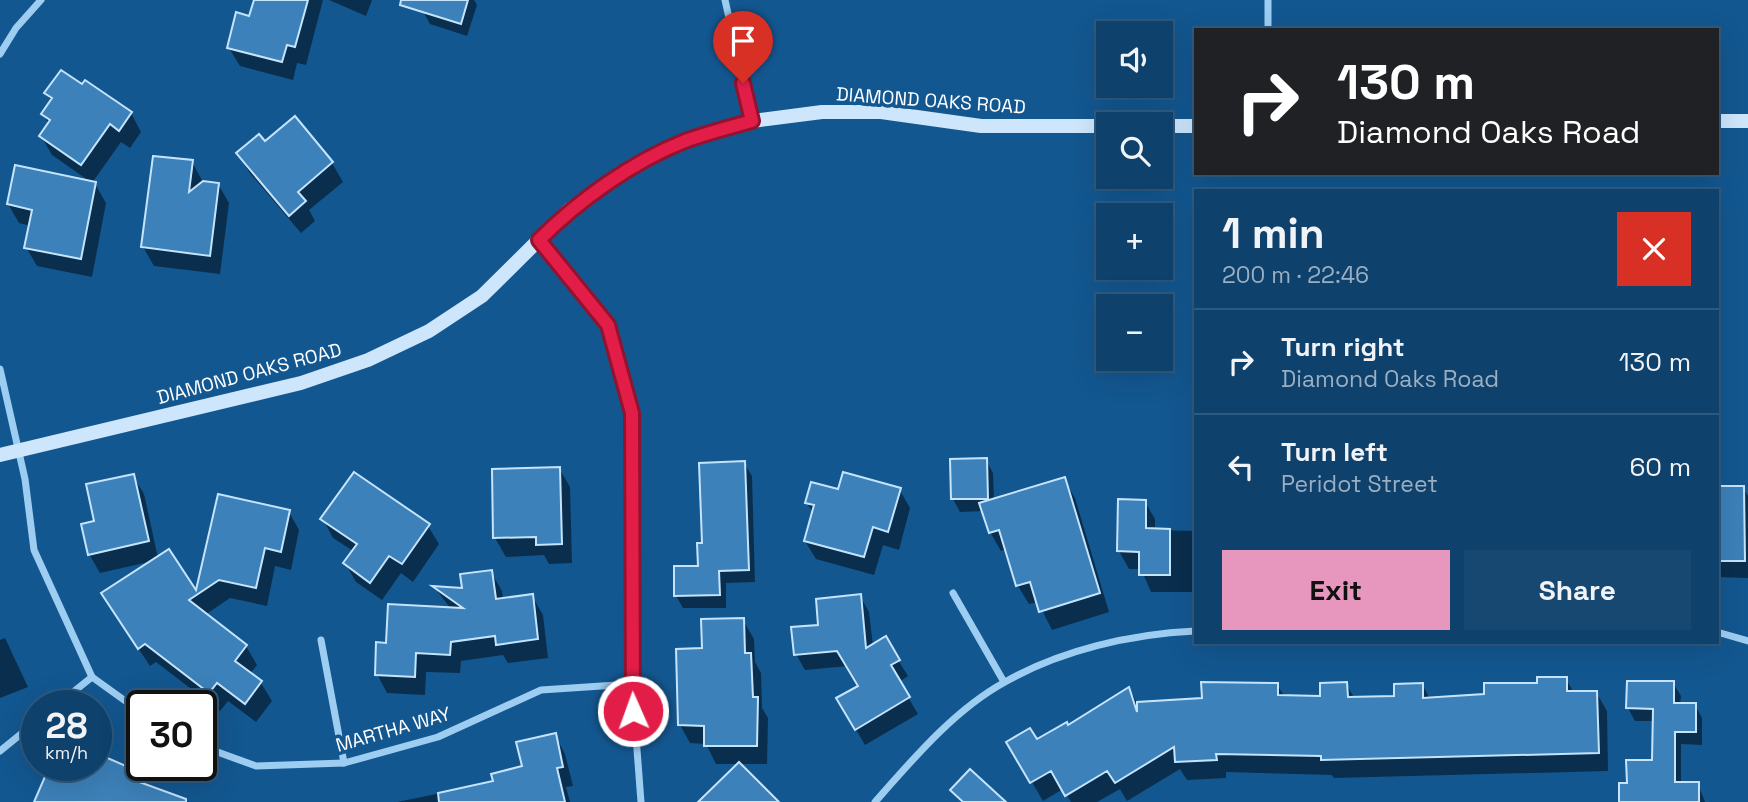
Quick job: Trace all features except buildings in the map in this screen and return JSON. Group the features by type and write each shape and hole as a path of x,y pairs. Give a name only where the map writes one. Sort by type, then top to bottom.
{"street":[{"path":"0,54 16,28 41,0"},
{"path":"725,0 752,121"},
{"path":"1268,0 1268,28"},
{"name":"DIAMOND OAKS ROAD","path":"0,455 301,383 368,360 429,331 482,296 569,209 638,164 685,141 752,121 822,112 881,112 981,126 1096,126"},
{"path":"1719,121 1748,121"},
{"path":"1173,126 1194,126"},
{"path":"539,240 608,325 632,413 632,684 641,802"},
{"path":"0,369 19,451 33,550 92,677 126,701"},
{"path":"953,593 1004,682"},
{"path":"875,802 955,719 1004,682 1056,660 1108,643 1163,632 1194,631"},
{"path":"1719,633 1748,641"},
{"path":"321,640 344,763"},
{"path":"76,690 92,677"},
{"name":"MARTHA WAY","path":"217,752 256,766 344,763 438,737 541,690 632,684"},
{"path":"0,751 21,735"}],"route":[{"path":"633,711 632,413 608,325 561,263 539,240 569,209 588,200 638,164 685,141 752,121 743,83"}]}
